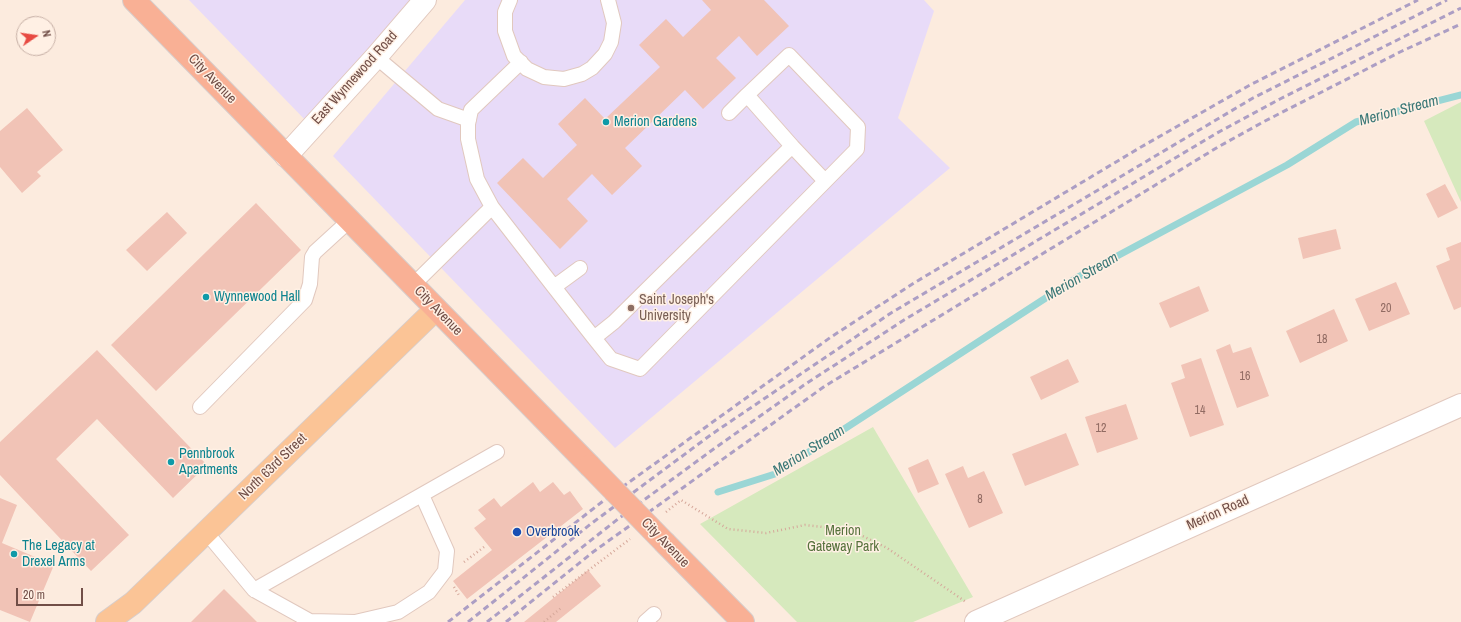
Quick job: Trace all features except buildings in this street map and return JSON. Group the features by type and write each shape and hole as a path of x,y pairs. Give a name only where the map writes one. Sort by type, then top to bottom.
{"highway":[{"name":"City Avenue","path":"134,0 743,622"}],"main road":[{"name":"North 63rd Street","path":"107,622 133,603 436,309"}],"street":[{"name":"East Wynnewood Road","path":"286,156 376,57 425,0"},
{"name":"Merion Road","path":"980,620 1461,405"}],"lane":[{"path":"510,0 505,12 505,31 514,56 527,69 544,77 564,79 582,74 592,68 604,54 611,42 614,23 608,0"},
{"path":"521,62 471,110 468,139 477,179 492,207 611,360 640,369 857,149 858,127 789,55 729,113"},
{"path":"376,57 438,109 469,120"},
{"path":"748,95 792,146 826,182"},
{"path":"594,338 614,322 792,146"},
{"path":"413,285 492,207"},
{"path":"200,407 305,300 310,284 312,257 315,252 350,220"},
{"path":"554,287 580,268"},
{"path":"254,590 497,452"},
{"path":"206,532 254,590 310,621 355,622 398,612 429,592 445,571 447,551 422,495"}],"path":[{"path":"663,514 681,500 728,529 766,533 805,525 850,530 887,548 956,594 980,620"},
{"path":"552,597 632,537"},
{"path":"544,622 561,608"}],"shaded area":[{"path":"189,0 419,0 310,125"},
{"name":"Saint Joseph's University","path":"465,0 924,0 934,11 898,118 950,168 615,448 333,156"}],"green space":[{"path":"1461,102 1461,202 1424,121"},
{"name":"Merion Gateway Park","path":"873,427 973,597 913,622 797,622 700,524"}],"waterway":[{"name":"Merion Stream","path":"718,492 775,474 1078,277 1287,165 1356,122 1461,95"}],"railway":[{"path":"448,622 607,498 831,337 914,283 1141,147 1250,85 1418,0"},
{"path":"468,622 592,523 712,434 891,313 1253,98 1447,0"},
{"path":"487,622 618,519 715,448 804,385 904,320 1217,133 1280,99 1461,8"},
{"path":"506,622 593,552 825,386 1218,147 1265,121 1400,52 1461,24"}],"place":[{"name":"Merion Gardens","path":"606,122"},
{"name":"Wynnewood Hall","path":"206,297"},
{"name":"Saint Joseph's University","path":"631,308"},
{"name":"Pennbrook Apartments","path":"171,462"},
{"name":"Overbrook","path":"517,532"},
{"name":"The Legacy at Drexel Arms","path":"14,554"}]}
